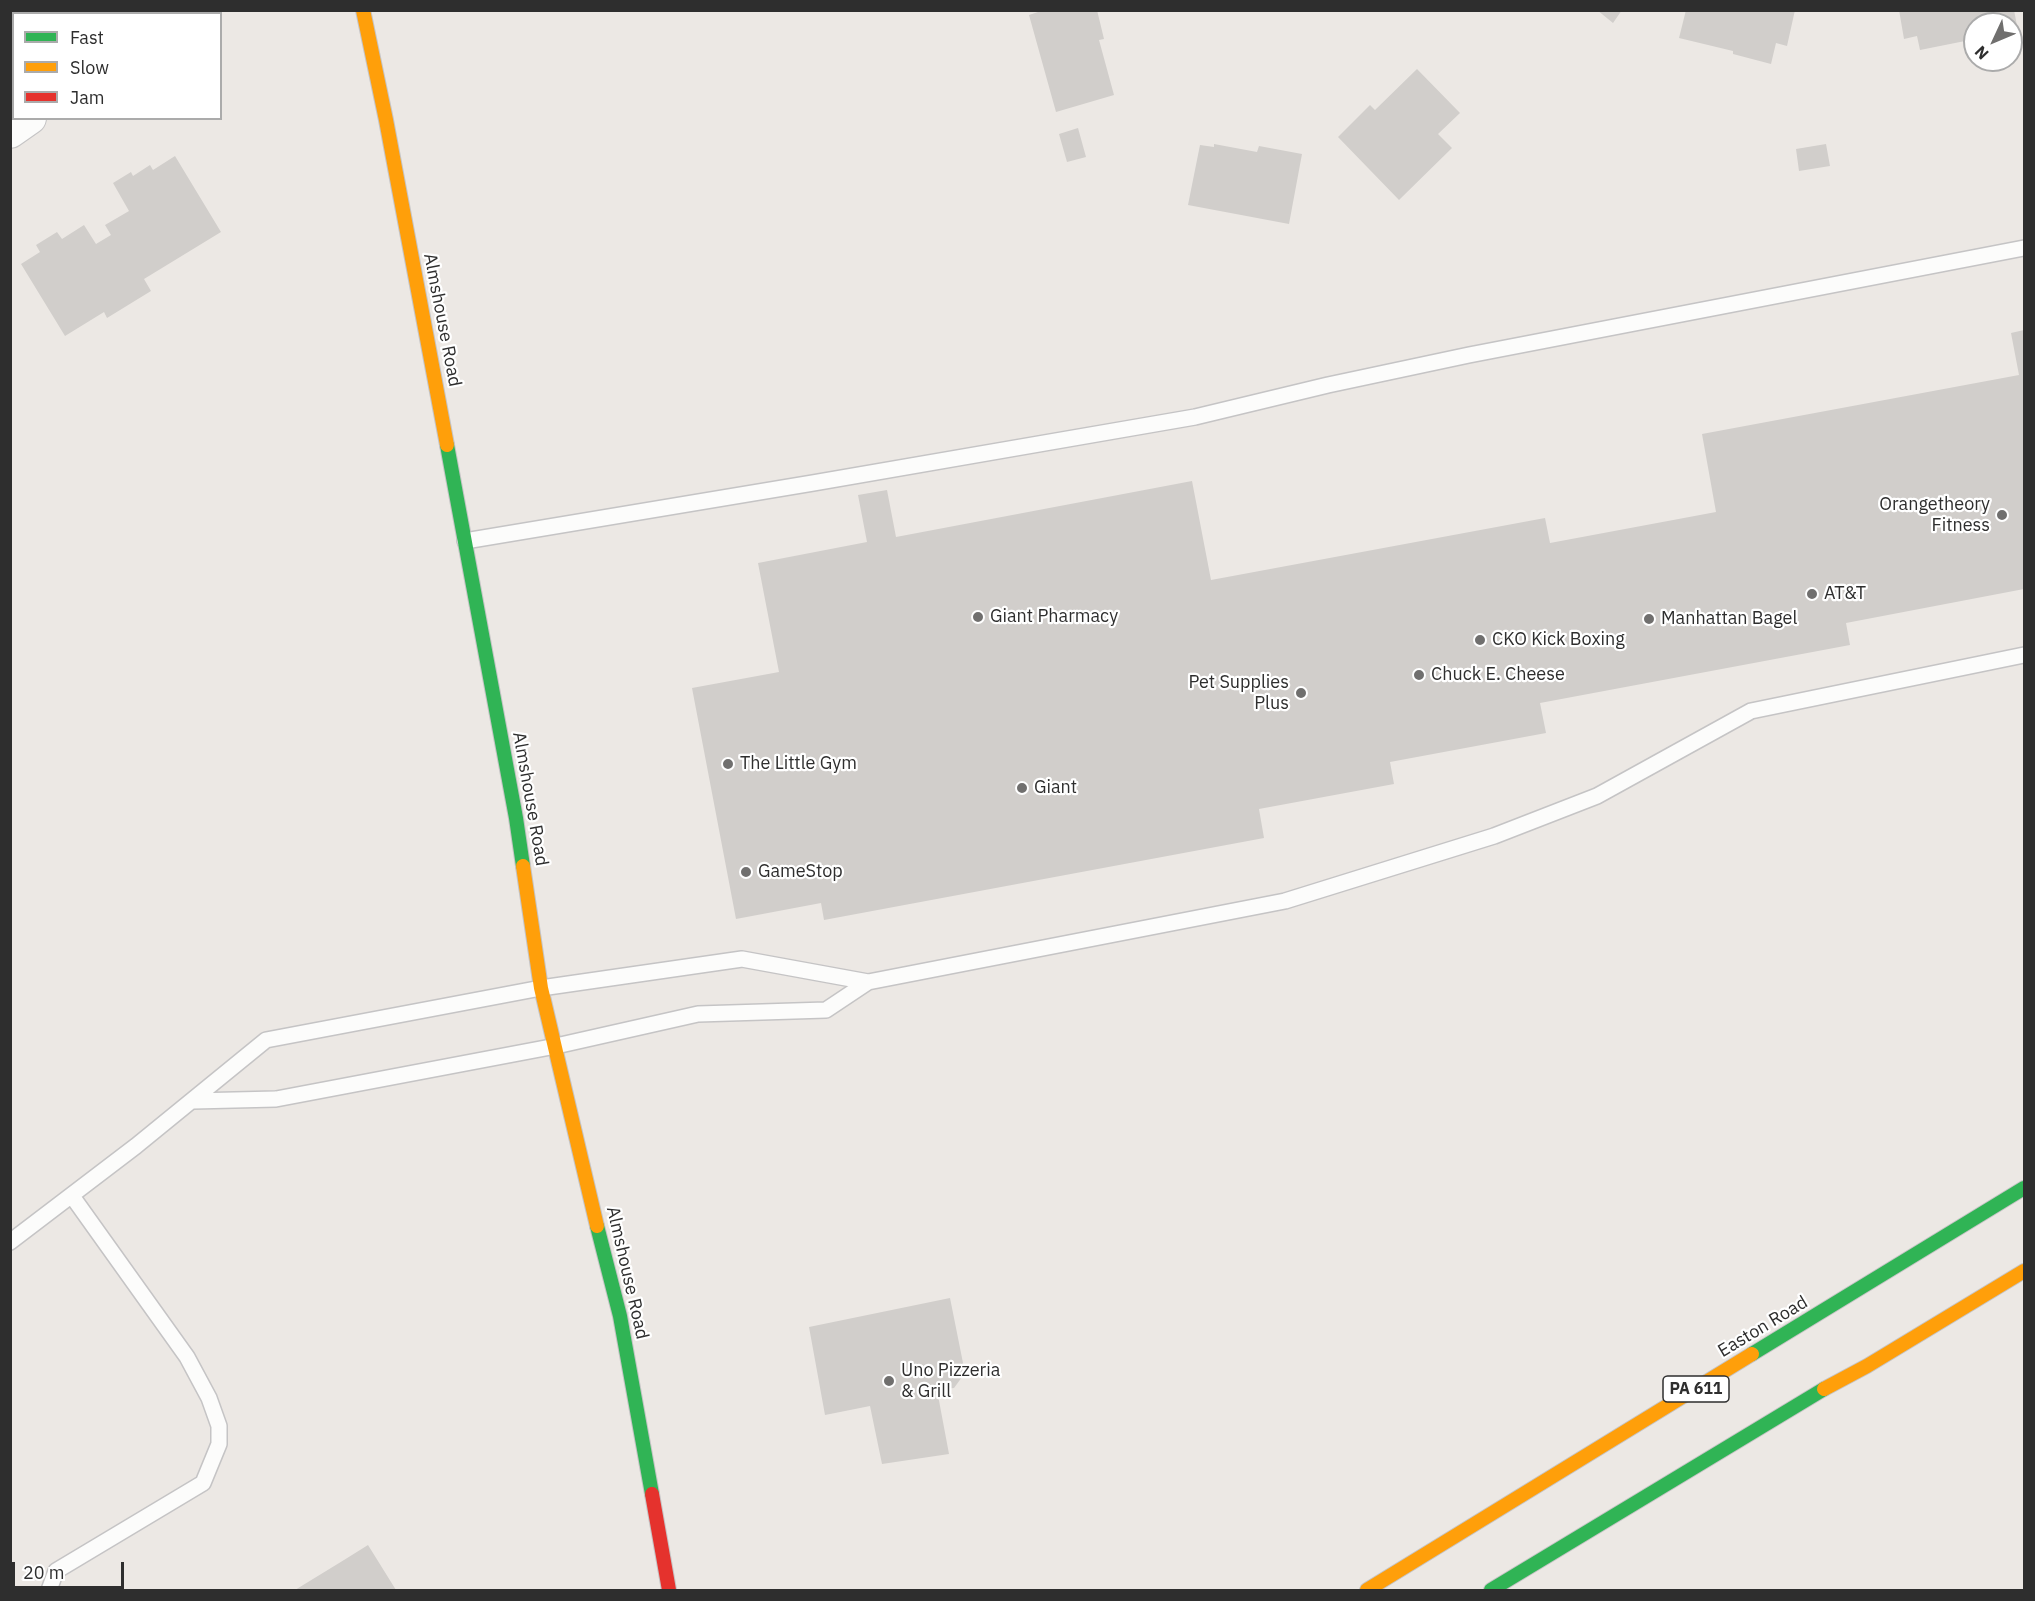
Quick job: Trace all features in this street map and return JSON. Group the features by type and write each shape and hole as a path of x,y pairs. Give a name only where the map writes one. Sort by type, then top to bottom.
{"main road":[{"name":"Almshouse Road","path":"363,10 387,120 516,818 541,988 556,1046 567,1104 620,1316 669,1590"},
{"name":"Easton Road","path":"1368,1590 2025,1188"},
{"path":"1491,1590 1800,1402 1867,1366 2025,1271"}],"street":[{"path":"10,132 27,120"}],"lane":[{"path":"465,541 1195,417 1328,385 1469,355 2025,248"},
{"path":"10,1242 193,1101 266,1040 541,988 742,959 868,982 1286,901 1494,836 1597,796 1751,711 2025,655"},
{"path":"193,1101 276,1099 556,1046 698,1014 826,1010 868,982"},
{"path":"49,1590 56,1570 203,1483 219,1444 219,1426 209,1398 187,1357 72,1196"}],"building":[{"path":"10,10 46,10 44,12 12,12 12,26 10,27"},
{"path":"1044,10 1097,10 1104,39 1099,40 1114,95 1056,112 1029,15"},
{"path":"1597,10 1622,10 1613,23"},
{"path":"1686,10 1795,10 1787,46 1776,43 1771,64 1733,54 1733,51 1679,38"},
{"path":"1899,10 2014,10 2014,12 1963,12 1963,41 1920,50 1917,36 1904,39"},
{"path":"1417,69 1460,113 1438,134 1452,148 1399,200 1338,137 1370,105 1375,110"},
{"path":"1078,128 1086,157 1067,162 1059,134"},
{"path":"1214,144 1257,152 1259,146 1302,154 1289,224 1188,205 1200,145 1214,147"},
{"path":"1826,144 1830,166 1799,171 1796,149"},
{"path":"175,156 221,232 144,279 151,291 107,318 104,312 65,336 21,264 40,252 36,245 57,232 62,239 84,225 96,244 111,235 105,225 129,211 113,183 131,172 133,176 150,165 153,170"},
{"path":"2024,330 2024,589 1846,623 1850,645 1540,703 1546,733 1390,762 1394,784 1259,809 1264,838 824,920 821,903 736,919 692,688 779,672 758,563 867,542 858,495 887,490 896,537 1192,481 1211,580 1545,518 1550,543 1716,512 1702,434 2019,375 2011,333"},
{"name":"Uno Pizzeria & Grill","path":"950,1298 965,1373 954,1388 937,1390 949,1454 882,1464 870,1406 825,1415 809,1327"},
{"path":"368,1545 396,1590 295,1590 344,1560"}],"traffic: fast":[{"path":"447,445 523,866"},
{"path":"1752,1354 2024,1188"},
{"path":"597,1226 620,1316 652,1494"},
{"path":"1491,1590 1824,1389"}],"traffic: slow":[{"path":"363,10 447,445"},
{"path":"523,866 541,988 597,1226"},
{"path":"1824,1389 1867,1366 2024,1271"},
{"path":"1367,1590 1752,1354"}],"traffic: jam":[{"path":"652,1494 669,1590"}],"place":[{"name":"Orangetheory Fitness","path":"2002,515"},
{"name":"AT&T","path":"1812,594"},
{"name":"Giant Pharmacy","path":"978,617"},
{"name":"Manhattan Bagel","path":"1649,619"},
{"name":"CKO Kick Boxing","path":"1480,640"},
{"name":"Chuck E. Cheese","path":"1419,675"},
{"name":"Pet Supplies Plus","path":"1301,693"},
{"name":"The Little Gym","path":"728,764"},
{"name":"Giant","path":"1022,788"},
{"name":"GameStop","path":"746,872"},
{"name":"Uno Pizzeria & Grill","path":"889,1381"}]}
